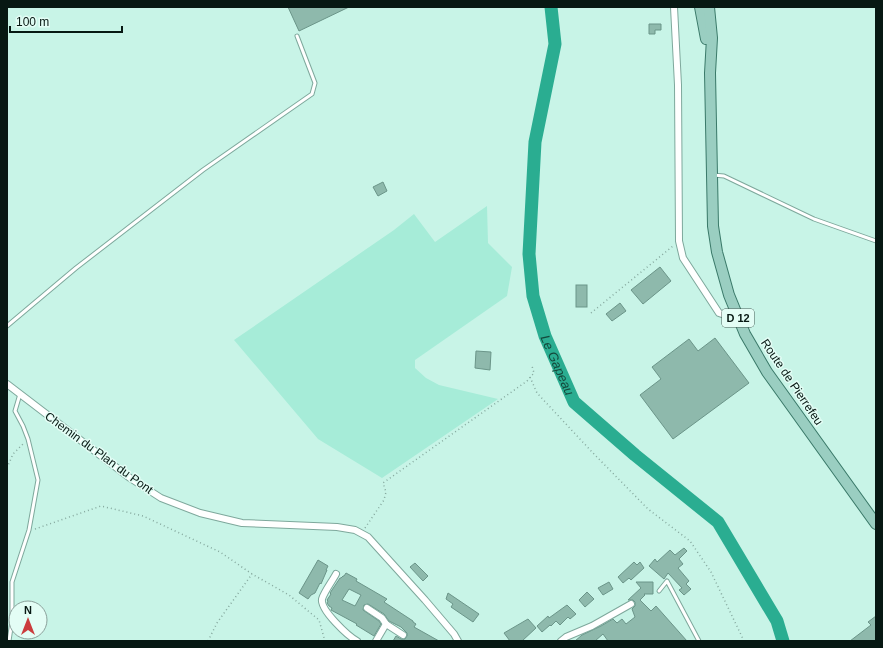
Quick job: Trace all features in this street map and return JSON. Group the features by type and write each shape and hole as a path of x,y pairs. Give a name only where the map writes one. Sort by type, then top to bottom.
{"main road":[{"name":"Route de Pierrefeu","path":"700,7 710,73"},
{"name":"Route de Pierrefeu","path":"709,7 712,38 710,73 713,226 717,252 729,296 739,320 767,372 876,524"}],"street":[{"path":"674,7 678,85 679,241 683,258 719,313 739,320"},
{"name":"Chemin du Plan du Pont","path":"7,384 130,478 161,498 200,513 242,523 337,526 362,533 368,537 425,600 454,634 458,641"},
{"path":"336,574 322,599 323,606 334,621 357,641"},
{"path":"561,641 566,636 592,626 631,604"},
{"path":"367,608 382,618 386,624 404,635"},
{"path":"376,641 386,624"}],"lane":[{"path":"7,326 76,268 202,170 312,94 315,83 297,36"},
{"path":"711,174 724,176 814,220 876,241"},
{"path":"9,641 12,621 12,582 29,530 38,480 28,439 15,411 20,394"},
{"path":"659,591 667,581 699,641"}],"path":[{"path":"590,313 679,241"},
{"path":"362,533 384,500 386,492 383,483 527,381 534,373 532,366"},
{"path":"530,377 537,393 593,453 648,508 690,541 711,572 744,641"},
{"path":"7,468 13,454 28,439"},
{"path":"35,529 101,506 142,516 220,552 252,574 290,595 319,620 325,641"},
{"path":"208,641 217,623 252,574"}],"green space":[{"path":"487,206 488,243 512,267 507,296 415,360 415,368 426,378 439,385 498,399 382,478 318,439 234,340 394,230 414,214 435,242"}],"building":[{"path":"288,7 349,7 299,31"},
{"path":"649,24 661,24 661,30 655,30 655,34 649,34"},
{"path":"383,182 387,191 378,196 373,187"},
{"path":"660,267 671,281 643,304 631,290"},
{"path":"576,285 587,285 587,307 576,307"},
{"path":"620,303 626,311 612,321 606,314"},
{"path":"715,338 749,383 673,439 640,395 661,379 652,367 689,339 698,351"},
{"path":"476,351 491,352 490,370 475,368"},
{"path":"684,548 687,551 679,559 683,564 678,568 689,581 686,584 691,589 684,595 679,590 682,588 668,573 664,579 649,566 655,559 657,562 670,550 675,555"},
{"path":"318,560 328,566 327,570 321,584 320,583 315,593 308,599 299,593"},
{"path":"634,562 637,565 640,562 644,568 631,580 629,578 623,583 618,577"},
{"path":"415,563 428,576 423,581 410,567"},
{"path":"346,573 357,579 356,581 387,599 384,602 413,621 416,624 414,627 439,641 393,641 396,636 401,639 405,639 407,633 401,627 389,621 384,614 368,604 364,605 363,610 381,624 374,636 356,625 357,624 331,610 332,608 327,603 327,600 340,578","holes":["349,589 361,595 355,606 342,600"]},
{"path":"609,582 613,589 603,595 598,588"},
{"path":"636,582 653,582 653,594 644,594 645,595 640,600 651,611 656,606 687,641 608,641 603,634 595,641 575,641 582,635 613,619 617,623 622,619 626,624 635,617 632,609 635,606 635,602 633,600 628,600 641,588"},
{"path":"587,592 594,599 585,607 579,600"},
{"path":"448,593 479,614 473,622 451,607 453,604 446,599"},
{"path":"567,605 576,614 570,619 568,617 560,625 556,621 542,632 537,626 548,616 549,618"},
{"path":"876,616 876,641 850,641 871,625 868,622"},
{"path":"528,619 536,628 522,641 510,641 504,633"}],"waterway":[{"name":"Le Gapeau","path":"551,7 555,44 535,142 529,254 533,296 545,336 574,402 635,455 718,522 777,621 783,641"}]}
